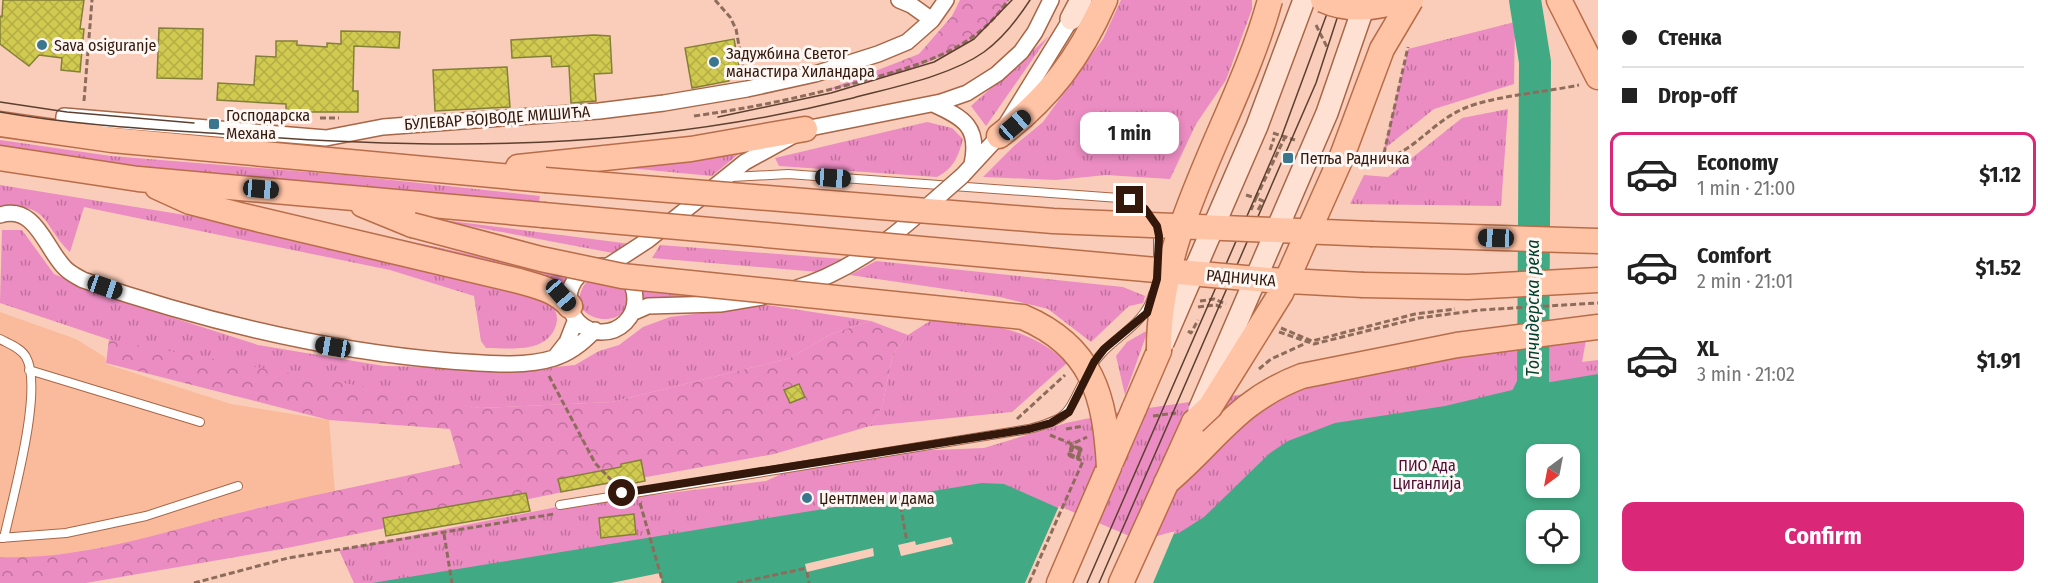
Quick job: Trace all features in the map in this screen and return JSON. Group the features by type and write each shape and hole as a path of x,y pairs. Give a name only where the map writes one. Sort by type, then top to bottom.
{"main road":[{"path":"999,136 1040,104 1065,73 1082,22 1081,0"},
{"path":"1082,22 1105,0"},
{"path":"1159,351 1160,314 1179,232 1252,59 1270,0"},
{"path":"1059,583 1257,126 1304,0"},
{"path":"1121,583 1194,422 1327,113 1366,0"},
{"path":"1318,10 1346,6 1364,8 1400,0"},
{"path":"1194,422 1210,407 1281,293 1342,156 1382,49 1411,0"},
{"path":"1559,0 1589,81"},
{"path":"0,124 63,134 545,180 929,208 1064,222 1598,241"},
{"path":"419,168 519,167 583,161 691,149 805,129"},
{"path":"5,164 138,179 338,195 412,225 541,259 622,276 1023,317 1060,337 1073,350 1095,382 1104,414 1109,467"},
{"path":"138,179 190,202 540,287 561,295 573,312"},
{"name":"РАДНИЧКА","path":"338,195 1268,280 1363,285 1476,301 1567,282 1598,280"},
{"path":"1166,483 1236,414 1283,384 1302,376 1457,345 1598,327"}],"street":[{"path":"899,0 911,5 932,20"},
{"name":"БУЛЕВАР ВОЈВОДЕ МИШИЋА","path":"63,134 64,116 326,138 383,127 599,111 747,89 815,74 892,49 907,42 932,20 946,0"},
{"path":"548,360 567,342 573,312 571,288 575,279 590,268 608,266 648,240 724,178 760,153 805,129 950,100 983,84 1009,64 1031,38 1051,0"},
{"path":"933,104 956,115 969,126 975,141 967,170"},
{"path":"573,312 595,330 604,332 620,326 632,313 648,306 745,300 817,282 877,249 929,208 999,136"},
{"path":"0,215 8,213 27,218 44,237 64,268 83,280 253,331 365,353 466,362 548,360 573,350 595,330"},
{"path":"632,313 635,304 633,285 636,263 648,240"},
{"path":"608,266 623,273 633,285"}],"lane":[{"path":"559,509 622,493 1035,428 1051,423 1069,412 1094,362 1104,349 1144,316 1156,282 1160,247 1157,226 1145,209 1130,200 788,174 747,174 724,178"},
{"path":"0,339 19,349 27,357 33,387 2,538 66,533 146,516 238,486"},
{"path":"29,370 200,422"}],"path":[{"path":"84,101 92,0"},
{"path":"715,0 736,29 747,89"},
{"path":"1318,10 1333,59"},
{"path":"1382,162 1410,40"},
{"path":"1497,101 1547,92 1589,81"},
{"path":"1217,303 1221,295"},
{"path":"1193,302 1214,299 1217,303 1228,305"},
{"path":"1280,327 1312,341 1415,314 1476,301 1560,306 1598,303"},
{"path":"1191,333 1198,320"},
{"path":"548,360 596,463 622,493"},
{"path":"1017,418 1035,428"},
{"path":"1056,431 1046,433 1072,444"},
{"path":"1029,583 1083,461 1070,456 1073,447 1081,450 1078,459 1070,456 1073,447 1081,450 1078,458 1070,455 1072,447 1081,449 1078,458 1069,455 1072,446 1080,449 1078,457 1069,455 1072,446 1080,448 1078,457 1068,454 1072,444 1093,435"},
{"path":"899,497 908,542"},
{"path":"638,498 663,583"},
{"path":"194,583 288,558 444,534 559,509"},
{"path":"444,534 452,583"},
{"path":"737,583 807,570 809,583"}],"shaded area":[{"path":"0,312 76,339 105,357 106,364 231,404 329,420 335,492 258,508 128,543 27,558 0,557"},
{"path":"1598,374 1598,583 372,583 982,483 1004,484 1126,538 1150,541 1179,533 1204,517 1270,453 1288,441 1335,423 1445,406 1533,385"}],"green space":[{"path":"960,0 1009,0 993,21 973,38 950,52 901,72 824,91 919,54 952,16"},
{"path":"1121,0 1252,0 1252,9 1226,80 1196,124 1170,179 1106,175 1056,180 983,177 1014,146 1043,122 1103,39"},
{"path":"1515,22 1514,84 1434,109 1384,149 1408,49"},
{"path":"1048,37 986,126 971,106"},
{"path":"1508,109 1501,206 1350,204 1364,175 1388,177 1462,118"},
{"path":"927,122 952,128 963,139 948,170 937,177 779,166 775,158"},
{"path":"0,140 111,156 345,175 540,196 539,202 143,168 0,149"},
{"path":"748,146 712,176 597,165"},
{"path":"0,185 228,222 547,301 556,312 556,325 545,341 536,345 517,348 486,348 481,341 474,296 390,270 84,207 70,252 37,212 28,208 16,207 0,209"},
{"path":"427,218 631,244 613,253"},
{"path":"2,230 22,230 54,274 108,297 258,345 384,366 538,369 575,365 599,351 619,345 643,327 670,317 767,305 871,321 831,334 790,358 612,402 480,408 158,356 0,303"},
{"path":"381,235 570,276 565,290"},
{"path":"660,245 843,259 819,272 652,258"},
{"path":"876,261 1123,287 1145,296 1143,303 1129,306 1091,342 1048,309 1000,297 850,275"},
{"path":"588,280 622,284 627,301 623,312 613,318 601,319 590,315 582,307 580,295"},
{"path":"640,286 748,293 640,301"},
{"path":"933,319 988,325 1021,334 1052,350 1067,363 1012,412 870,426 882,407 893,354 908,335"},
{"path":"871,321 908,335 893,354 882,407 870,426 774,454 558,493 282,549 86,583 0,583 0,557 33,557 99,548 284,502 460,464 450,429 329,420 106,363 109,340 480,408 612,402 790,358 831,334"},
{"name":"ПИО Ада Циганлија","path":"1588,329 1582,362 1598,360 1598,583 354,583 339,550 557,507 766,481 790,470 885,452 984,448 1066,423 1114,413 1362,377"},
{"path":"1148,330 1125,395 1116,356 1127,342"}],"pier":[{"path":"1059,506 1127,535 1150,538 1175,531 1153,583 1025,583"},
{"path":"951,537 953,544 901,556 898,545 915,541 916,545"},
{"path":"873,548 874,556 807,572 805,564"},
{"path":"660,573 662,583 611,583"}],"building":[{"name":"Sava osiguranje","path":"3,0 84,0 80,29 84,29 80,72 61,70 62,58 39,55 29,66 0,44 0,16 2,17"},
{"path":"159,28 203,29 202,79 157,78"},
{"path":"341,31 400,32 399,48 354,46 353,91 358,91 358,112 286,112 286,104 217,100 218,83 254,85 256,56 276,57 276,41 297,41 297,45 327,47 327,43 341,44"},
{"path":"610,36 612,73 594,74 596,101 571,103 569,66 552,67 551,56 512,58 511,40"},
{"path":"734,39 739,66 726,68 729,81 692,88 685,48"},
{"path":"507,67 510,107 435,111 433,70"},
{"path":"799,384 805,397 790,403 784,390"},
{"path":"641,460 645,481 625,485 624,480 561,492 558,479 621,467 621,464"},
{"path":"526,493 530,511 386,536 383,518"},
{"path":"634,514 636,534 601,538 599,518"}],"waterway":[{"name":"Топчидерска река","path":"1514,423 1533,385 1535,62 1525,0"}],"tram line":[{"path":"718,117 831,93 934,62 974,39 1012,0"},
{"path":"0,112 84,123 304,140 462,144 618,137 696,128 774,115 853,98 938,74 955,68 991,47 1020,15 1030,0"},
{"path":"1087,583 1281,138 1332,0"},
{"path":"1099,583 1316,83 1343,0"},
{"path":"0,102 67,112 194,123"}],"place":[{"name":"Sava osiguranje","path":"42,45"},
{"name":"Задужбина Светог манастира Хиландара","path":"714,62"},
{"name":"Господарска Механа","path":"214,124"},
{"name":"Петља Радничка","path":"1288,158"},
{"name":"Џентлмен и дама","path":"807,498"}],"route":[{"path":"622,493 1029,429 1051,423 1069,412 1094,362 1104,349 1147,313 1152,299 1159,263 1160,247 1157,226 1145,209 1130,200"}]}
